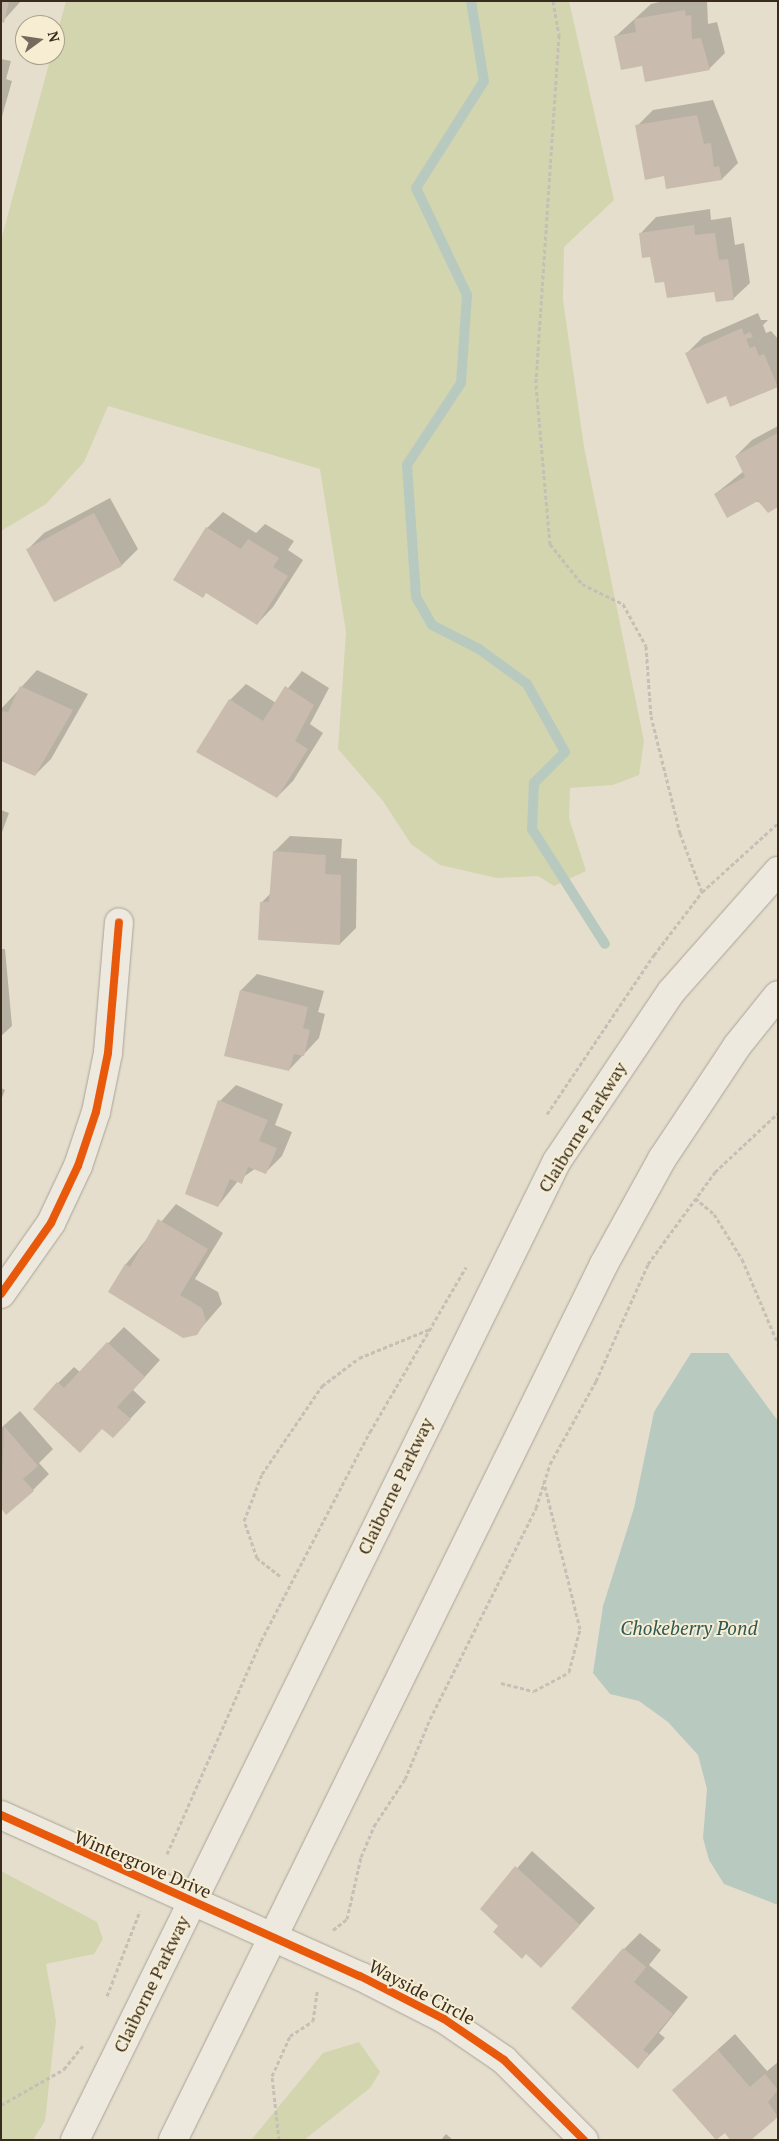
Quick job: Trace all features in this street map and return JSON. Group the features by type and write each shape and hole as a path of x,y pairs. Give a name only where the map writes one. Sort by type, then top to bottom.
{"main road":[{"name":"Claiborne Parkway","path":"75,2140 558,1161 671,992 778,871"},
{"path":"1,1294 51,1222 78,1166 96,1112 108,1053 119,922"},
{"path":"173,2140 604,1264 662,1158 737,1046 778,994"},
{"name":"Wintergrove Drive","path":"1,1815 273,1938"},
{"name":"Wayside Circle","path":"273,1938 325,1960 475,2038 504,2060 584,2140"}],"path":[{"path":"553,1 559,35 536,385 550,544 582,584 623,604 646,646 651,716 680,833 702,892"},
{"path":"279,2140 272,2076 290,2036 313,2021 311,2013 332,1933 347,1919 360,1857 374,1826 405,1779 492,1589 536,1508 544,1481 596,1381 630,1299 666,1236 715,1172 778,1113"},
{"path":"695,1198 714,1214 742,1259 778,1344"},
{"path":"280,1576 257,1558 244,1520 262,1474 322,1386 360,1358 432,1328"},
{"path":"501,1684 534,1692 569,1672 580,1629 544,1481"}],"green space":[{"path":"66,1 569,1 614,200 564,247 563,300 584,447 644,741 639,775 613,785 570,788 569,818 586,871 554,886 538,876 497,878 440,865 411,844 383,801 338,749 346,632 320,469 108,406 84,462 46,504 1,531 1,240 49,65 65,65 65,15 62,15"},
{"path":"1,1871 97,1922 103,1939 94,1954 46,1964 56,2021 45,2121 33,2140 1,2140"},
{"path":"359,2042 380,2072 370,2088 304,2140 251,2140 323,2053"}],"water":[{"name":"Chokeberry Pond","path":"691,1353 728,1353 778,1421 778,1905 724,1884 709,1860 703,1838 707,1789 698,1755 668,1722 639,1701 610,1694 593,1673 603,1606 634,1508 654,1412"}],"building":[{"path":"1,1 9,1 4,23 1,22"},
{"path":"685,10 686,16 691,15 692,39 701,38 710,70 645,82 642,66 621,70 614,36 636,32 634,19"},
{"path":"697,115 704,144 711,143 714,167 719,166 722,180 666,189 664,176 645,180 635,125"},
{"path":"694,225 695,235 715,233 719,260 728,259 734,300 716,302 714,292 667,298 664,282 655,283 650,257 642,258 639,233"},
{"path":"742,328 744,335 750,332 753,337 746,339 750,348 755,346 759,356 764,354 778,387 730,407 726,396 707,404 685,353"},
{"path":"778,433 778,507 768,513 758,501 727,518 714,494 745,477 735,456"},
{"path":"94,513 122,566 54,602 26,549"},
{"path":"206,527 241,549 248,539 279,558 273,567 288,576 257,625 206,593 203,598 173,580"},
{"path":"20,686 73,710 35,776 1,761 1,711 8,712"},
{"path":"285,686 314,705 295,741 308,749 277,798 196,752 229,699 263,721"},
{"path":"273,851 326,855 325,874 341,875 340,945 258,940 260,902 269,902"},
{"path":"240,990 308,1007 303,1028 310,1030 304,1056 294,1054 289,1071 224,1056"},
{"path":"218,1100 268,1120 259,1141 277,1148 266,1174 248,1167 242,1184 230,1179 218,1207 185,1194"},
{"path":"158,1219 208,1249 180,1295 202,1308 206,1321 197,1335 183,1338 108,1292 125,1264 130,1267"},
{"path":"107,1342 145,1377 117,1407 131,1419 113,1438 102,1429 80,1453 33,1409 57,1382 64,1388"},
{"path":"4,1426 38,1466 23,1479 34,1491 6,1515 1,1508"},
{"path":"515,1866 580,1925 541,1968 526,1954 522,1959 493,1932 498,1926 480,1909"},
{"path":"623,1948 646,1967 634,1982 673,2014 643,2050 649,2054 638,2069 571,2008"},
{"path":"718,2050 750,2087 765,2074 778,2090 768,2102 778,2117 751,2140 730,2140 725,2133 716,2140 672,2090"}],"waterway":[{"path":"471,1 484,81 416,188 467,295 461,383 407,465 416,597 432,625 479,649 527,684 565,752 534,783 532,829 605,944"}],"cycle path":[{"path":"1,1294 51,1223 78,1166 96,1112 108,1053 119,922"},
{"path":"1,1815 360,1976 444,2019 504,2060 584,2140"}]}
